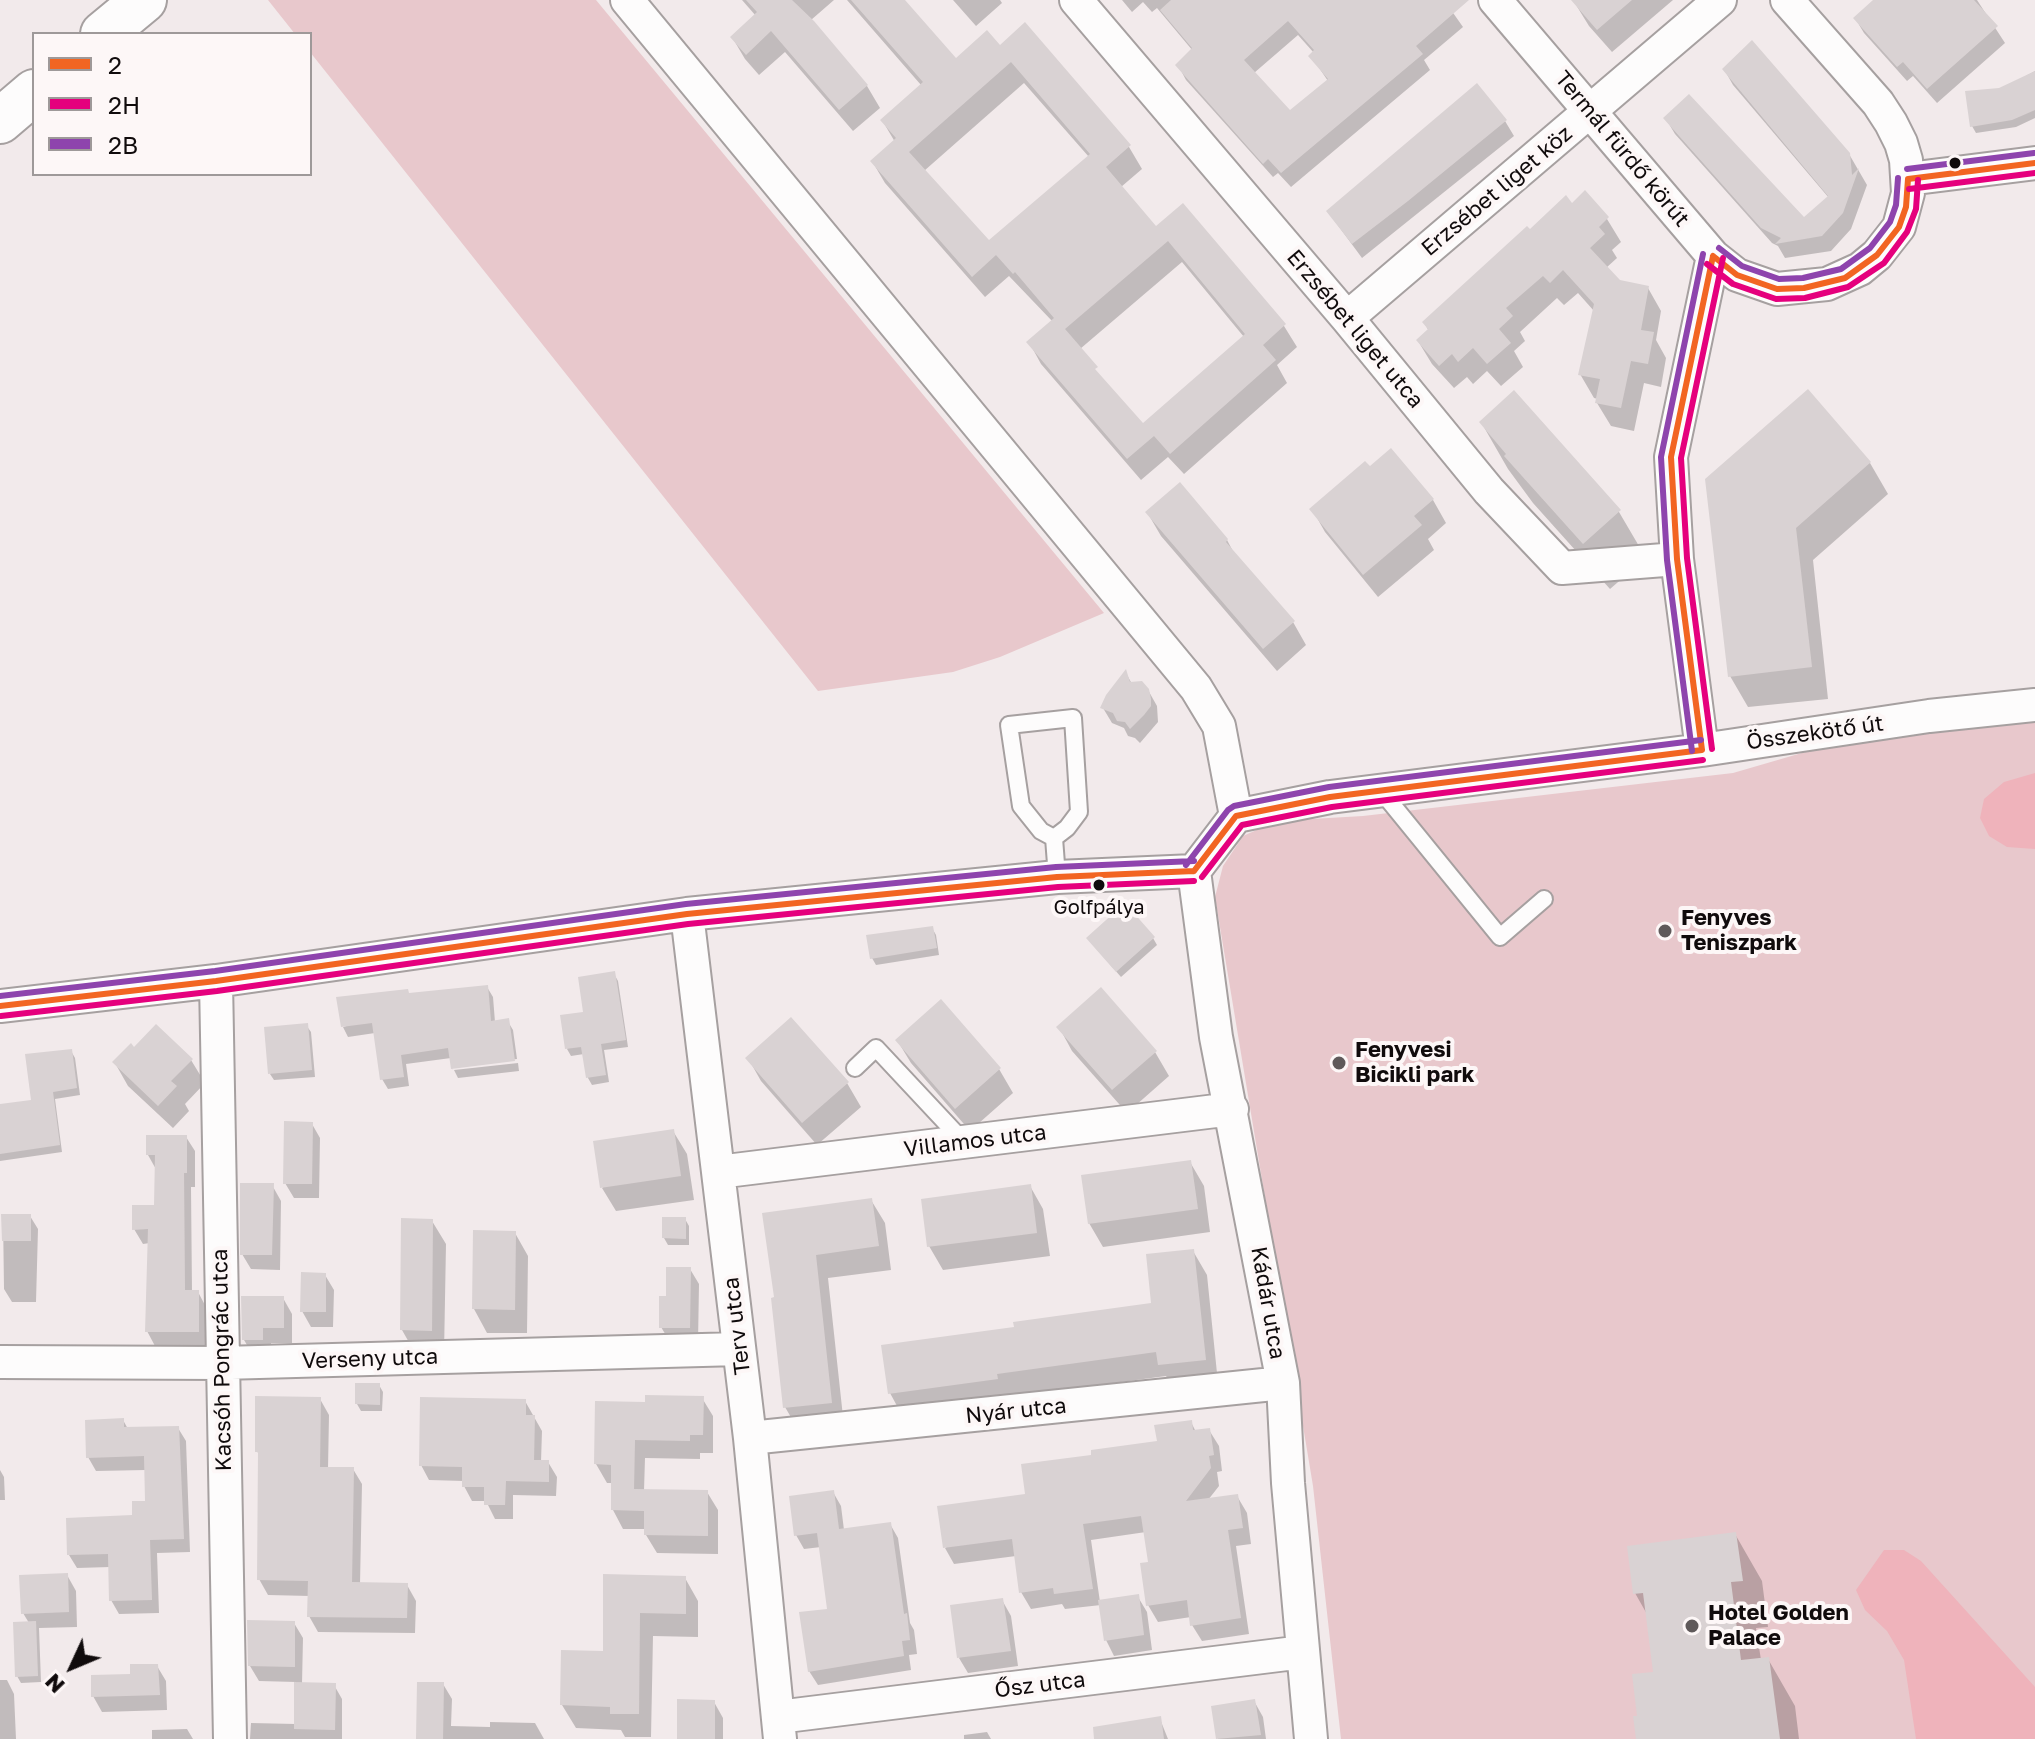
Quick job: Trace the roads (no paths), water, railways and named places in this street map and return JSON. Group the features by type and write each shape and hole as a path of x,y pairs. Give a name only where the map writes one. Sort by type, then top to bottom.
{"street":[{"path":"105,32 144,0"},
{"path":"0,1006 216,981 687,914 1057,877 1194,871 1236,816 1219,726 1196,688 627,0"},
{"name":"Erzsébet liget utca","path":"1076,0 1347,318 1489,491 1562,568 1677,559"},
{"name":"Termál fürdő körút","path":"1495,0 1713,256 1737,275 1777,289 1815,286 1845,278 1877,255 1899,227 1906,207 1908,179 1901,143 1878,103 1787,0"},
{"name":"Erzsébet liget köz","path":"1347,318 1720,0"},
{"path":"0,121 32,94"},
{"path":"1908,179 2035,163"},
{"path":"1702,750 1677,559 1671,457 1713,256"},
{"name":"Összekötő út","path":"1236,816 1330,797 1702,750 1929,716 2035,705"},
{"name":"Kádár utca","path":"1194,871 1216,1037 1283,1383 1288,1483 1311,1739"},
{"name":"Terv utca","path":"687,914 750,1438 779,1728"},
{"name":"Kacsóh Pongrác utca","path":"216,981 230,1739"},
{"name":"Villamos utca","path":"718,1172 1232,1109"},
{"name":"Verseny utca","path":"0,1362 222,1363 739,1349"},
{"name":"Nyár utca","path":"750,1438 1283,1383"},
{"name":"Ősz utca","path":"779,1728 1303,1652"}],"lane":[{"path":"1073,718 1079,812 1067,828 1054,838 1041,831 1021,806 1009,725 1073,718"},
{"path":"1382,792 1500,937 1544,899"},
{"path":"1054,838 1057,877"},
{"path":"855,1068 876,1048 964,1142"}],"place":[{"name":"Golfpálya","path":"1099,885"},
{"name":"Fenyves Teniszpark","path":"1665,931"},
{"name":"Fenyvesi Bicikli park","path":"1339,1063"},
{"name":"Hotel Golden Palace","path":"1692,1626"}]}
